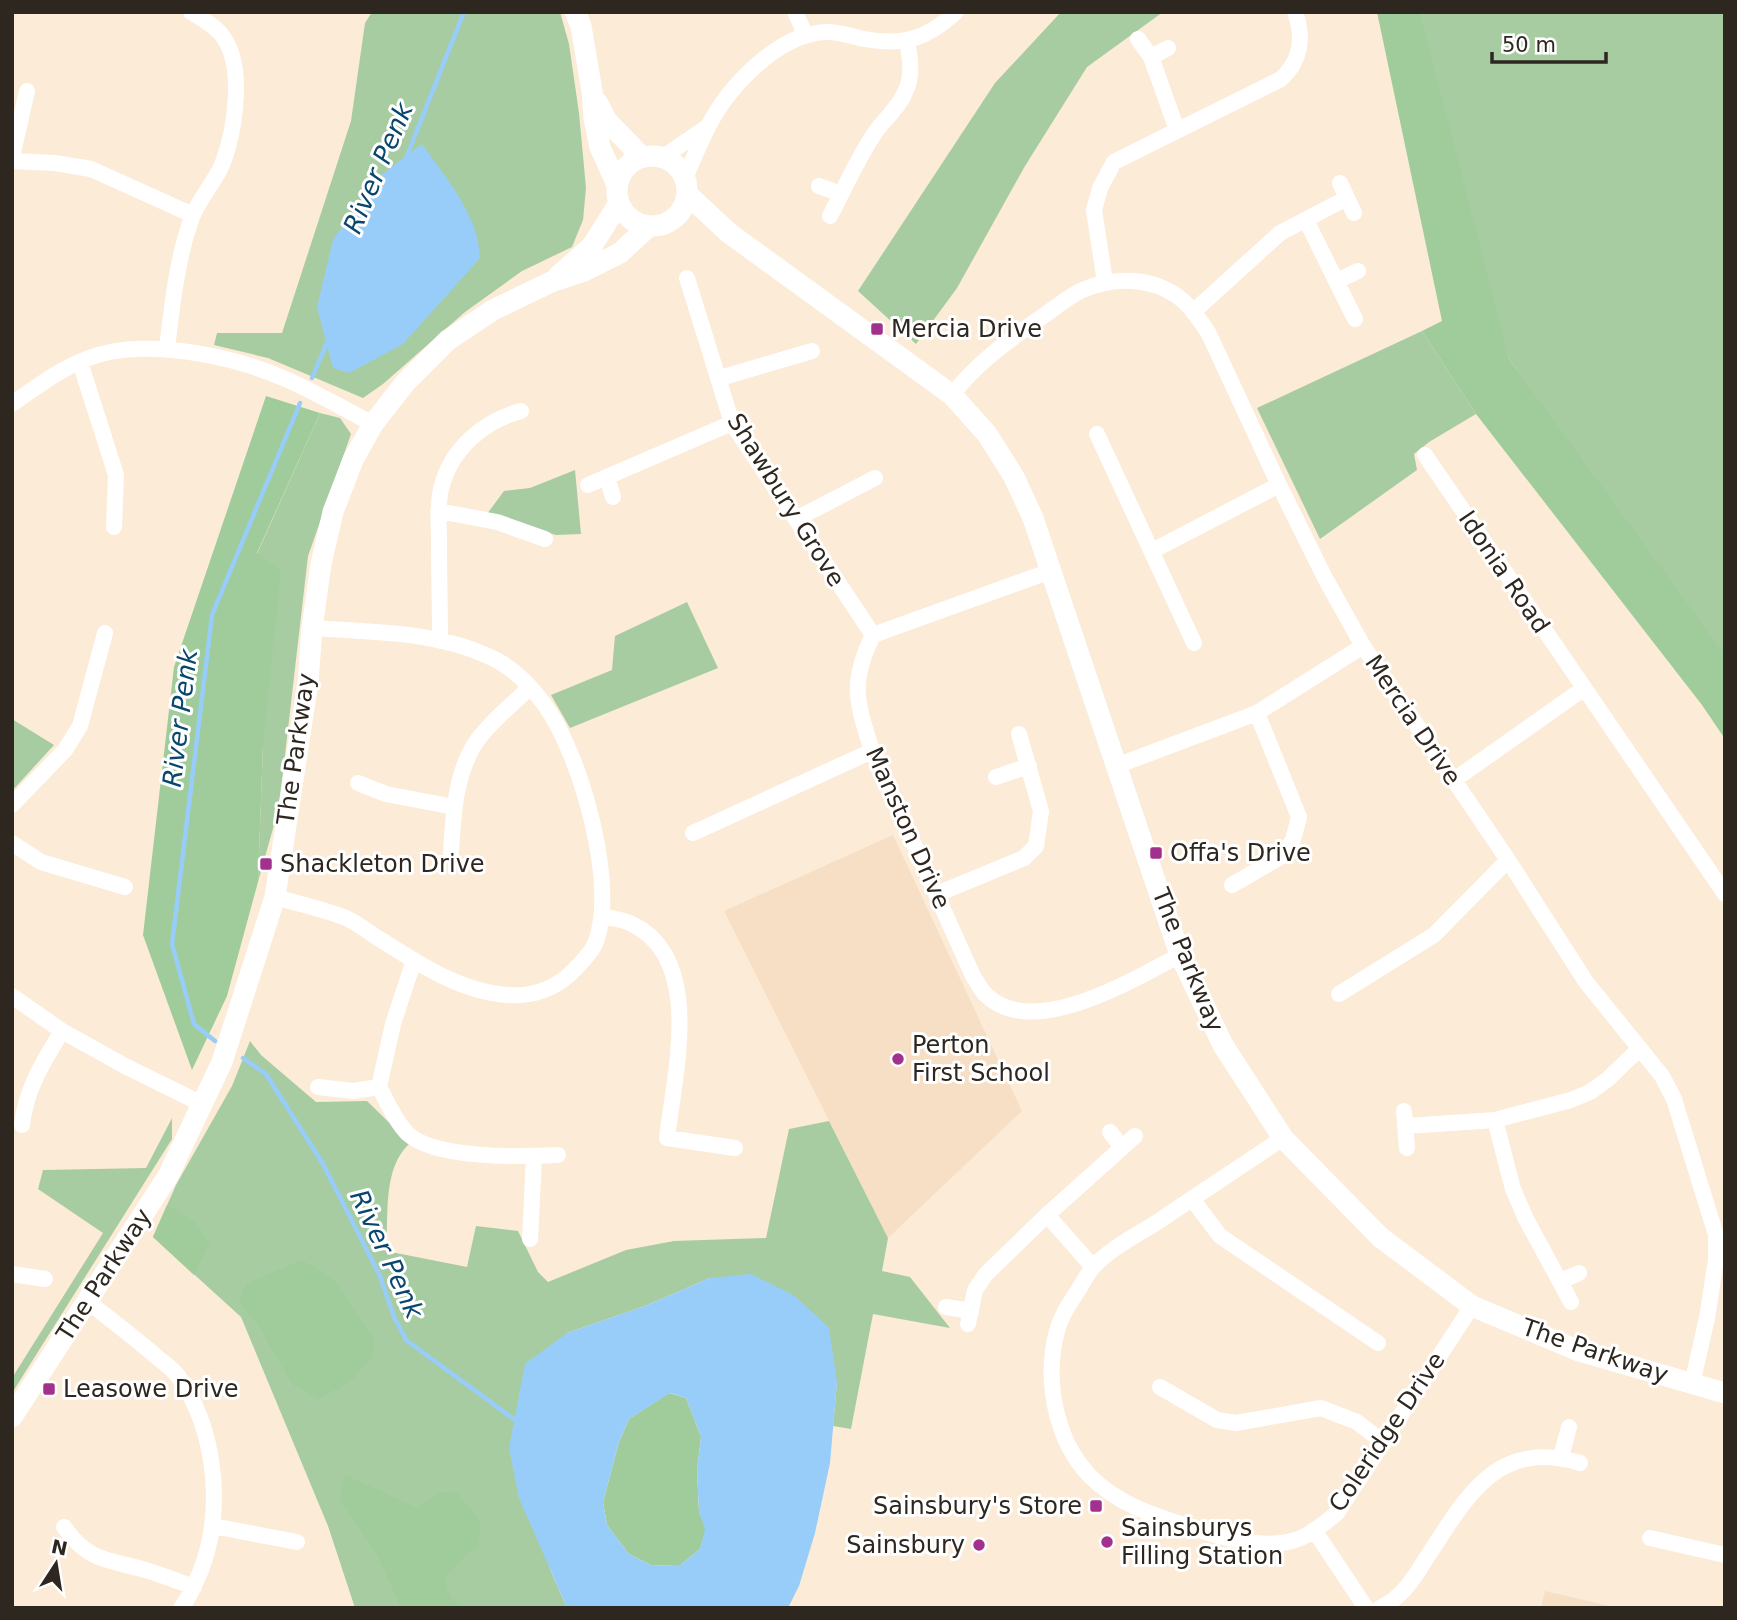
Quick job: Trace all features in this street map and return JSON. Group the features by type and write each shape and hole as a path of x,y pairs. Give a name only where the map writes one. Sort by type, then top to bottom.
{"street":[{"path":"167,349 174,289 193,215 222,165 236,96 231,55 223,36 208,22 191,12"},
{"path":"575,12 580,26 600,147 631,219 649,226 658,226 675,218 685,204 686,186 708,126 736,86 762,60 784,44 805,34 829,32 874,41 907,42 928,34 956,12"},
{"path":"795,12 805,34"},
{"path":"1105,282 1094,210 1100,188 1114,162 1281,79 1291,70 1297,57 1300,33 1295,12"},
{"path":"1138,39 1151,57 1177,130"},
{"path":"830,216 869,142 901,102 908,88 910,59 907,42"},
{"path":"1151,57 1168,48"},
{"path":"27,91 12,159 91,169 193,215"},
{"path":"592,91 607,121 652,157 676,165 686,186"},
{"path":"618,194 625,168 652,157 708,126"},
{"name":"The Parkway","path":"686,186 729,233 952,396 987,434 1014,477 1033,519 1180,955 1223,1045 1283,1138 1380,1237 1472,1306 1579,1351 1725,1393"},
{"path":"819,186 841,194"},
{"path":"1194,312 1280,233 1306,220 1343,191 1354,214"},
{"name":"The Parkway","path":"551,282 592,246 618,194"},
{"name":"The Parkway","path":"675,218 729,233"},
{"path":"1306,220 1355,319"},
{"name":"The Parkway","path":"12,1417 168,1176 204,1105 222,1062 275,897 307,682 321,564 333,512 353,460 373,424 405,383 449,340 493,310 620,253 649,226"},
{"path":"1337,281 1358,271"},
{"name":"Shawbury Grove","path":"687,278 732,423 873,635"},
{"name":"Mercia Drive","path":"952,396 967,376 1012,338 1079,292 1105,282 1125,280 1161,288 1178,296 1194,312 1208,332 1279,485 1325,578 1363,646 1508,860 1586,982 1662,1076 1674,1099 1720,1234 1707,1318 1692,1384"},
{"path":"12,404 59,371 80,362 109,352 167,349 270,372 373,424"},
{"path":"720,378 811,351"},
{"path":"80,362 116,475 114,527"},
{"path":"440,640 441,489 449,468 462,447 492,422 521,411"},
{"path":"588,485 732,423"},
{"path":"1097,434 1195,643"},
{"name":"Idonia Road","path":"1425,455 1725,894"},
{"path":"607,478 612,497"},
{"path":"796,519 875,478"},
{"path":"1152,551 1279,485"},
{"path":"439,511 497,522 544,539"},
{"path":"873,635 1051,571"},
{"path":"275,897 348,919 443,977 484,991 507,995 544,991 564,979 587,957 595,944 601,916 603,900 596,842 583,786 556,725 544,704 530,688 508,668 489,656 440,640 312,628"},
{"name":"Manston Drive","path":"873,635 866,649 856,689 872,751 973,976 986,995 1007,1007 1027,1012 1045,1012 1105,994 1180,955"},
{"path":"12,805 65,750 80,726 98,641"},
{"path":"1116,766 1257,713 1363,646"},
{"path":"451,853 454,807 466,765 476,743 530,688"},
{"path":"1454,780 1583,689"},
{"path":"1232,885 1282,856 1297,829 1299,817 1257,713"},
{"path":"937,894 1024,858 1035,846 1041,811 1019,734"},
{"path":"693,833 872,751"},
{"path":"996,777 1028,766"},
{"path":"358,783 386,794 454,807"},
{"path":"12,843 41,862 125,887"},
{"path":"1339,995 1434,935 1508,860"},
{"path":"601,916 631,923 648,933 670,963 680,1024 667,1138 735,1148"},
{"path":"414,960 393,1024 380,1087 398,1122 424,1145 476,1153 558,1155"},
{"path":"12,996 62,1031 124,1066 204,1105"},
{"path":"22,1125 24,1104 34,1076 62,1031"},
{"path":"1407,1148 1405,1119 1495,1120 1571,1100 1590,1092 1608,1079 1639,1049"},
{"path":"318,1087 354,1091 380,1087"},
{"path":"1495,1120 1513,1189 1526,1219 1571,1302"},
{"path":"946,1307 969,1317 975,1290 986,1274 1128,1141 1110,1132"},
{"name":"Coleridge Drive","path":"1283,1138 1121,1245 1093,1267 1063,1313 1057,1331 1051,1372 1059,1420 1070,1451 1090,1476 1120,1500 1145,1512 1205,1532 1272,1544 1294,1541 1337,1513 1472,1306"},
{"path":"530,1240 534,1156"},
{"path":"1192,1199 1220,1236 1378,1343"},
{"path":"1047,1215 1093,1267"},
{"path":"1561,1282 1579,1273"},
{"path":"12,1274 45,1279"},
{"path":"87,1301 177,1375 195,1409 209,1451 213,1481 213,1526 209,1549 194,1587 181,1608"},
{"path":"1160,1387 1217,1420 1236,1423 1321,1408 1357,1422 1384,1443"},
{"path":"1561,1457 1569,1427"},
{"path":"1380,1608 1406,1590 1477,1486 1501,1467 1529,1457 1561,1457 1580,1463"},
{"path":"213,1526 297,1542"},
{"path":"64,1527 76,1544 98,1559 144,1569 194,1587"},
{"path":"1314,1530 1366,1608"},
{"path":"1650,1538 1725,1555"}],"shaded area":[{"name":"Perton First School","path":"893,835 1022,1111 888,1238 724,911"},
{"path":"1545,1591 1618,1608 1541,1608"}],"green space":[{"path":"372,12 560,12 569,44 586,188 583,220 572,247 522,271 465,312 383,384 363,398 268,358 214,345 217,333 282,333 351,121 365,23"},
{"path":"1061,12 1163,12 1087,67 1025,166 957,288 916,344 858,291 995,83"},
{"path":"1377,12 1420,12 1509,359 1725,655 1725,739 1702,705 1476,414 1422,331 1442,321"},
{"path":"1420,12 1725,12 1725,660 1509,359 1471,234"},
{"path":"1422,331 1476,414 1414,454 1417,470 1320,539 1257,408"},
{"path":"266,396 320,413 257,553 281,571 263,745 258,882 227,996 192,1070 143,935 174,667"},
{"path":"320,413 340,418 351,434 308,556 279,807 258,882 263,745 257,554"},
{"path":"575,470 581,534 556,535 487,514 504,491 530,488"},
{"path":"687,602 718,668 570,728 551,695 612,670 615,636"},
{"path":"12,719 54,745 12,791"},
{"path":"250,1041 261,1055 316,1102 367,1101 410,1143 401,1153 391,1179 386,1251 467,1267 476,1226 518,1231 538,1272 548,1282 626,1250 674,1241 766,1238 789,1129 829,1121 888,1238 882,1271 910,1277 950,1328 873,1314 851,1429 833,1426 837,1382 710,1278 645,1306 567,1333 549,1567 567,1608 355,1608 328,1526 241,1317 153,1237 176,1185 232,1086"},
{"path":"172,1118 172,1139 12,1393 12,1378 103,1233 38,1189 43,1170 146,1168"},
{"path":"167,1205 193,1221 210,1243 194,1275 153,1237"},
{"path":"302,1260 334,1280 373,1337 373,1357 351,1381 319,1399 293,1385 257,1324 239,1301 247,1283"},
{"path":"669,1393 686,1398 701,1437 697,1470 699,1512 706,1529 700,1549 679,1566 651,1565 629,1554 607,1525 603,1502 619,1442 629,1419"},
{"path":"345,1475 416,1507 440,1492 458,1493 481,1522 477,1547 460,1561 444,1580 452,1599 462,1608 401,1608 378,1557 339,1500"}],"water":[{"path":"422,144 468,212 478,242 480,258 403,344 349,373 333,368 317,307 333,240 381,175"},
{"path":"751,1274 795,1296 829,1328 837,1382 830,1463 815,1533 799,1586 788,1608 567,1608 519,1498 509,1448 525,1364 567,1333 645,1306 710,1278","holes":["670,1393 686,1398 701,1437 697,1470 699,1512 705,1529 700,1549 679,1566 651,1565 629,1554 607,1525 603,1502 619,1442 629,1419"]}],"waterway":[{"name":"River Penk","path":"406,158 464,12"},
{"name":"River Penk","path":"312,378 328,340"},
{"name":"River Penk","path":"215,1041 194,1024 172,944 212,615 300,403"},
{"name":"River Penk","path":"243,1058 266,1074 323,1164 380,1276 394,1317 406,1340 519,1423"}],"place":[{"name":"Mercia Drive","path":"877,329"},
{"name":"Offa's Drive","path":"1156,853"},
{"name":"Shackleton Drive","path":"266,864"},
{"name":"Perton First School","path":"898,1059"},
{"name":"Leasowe Drive","path":"49,1389"},
{"name":"Sainsbury's Store","path":"1096,1506"},
{"name":"Sainsburys Filling Station","path":"1107,1542"},
{"name":"Sainsbury","path":"979,1545"}]}
